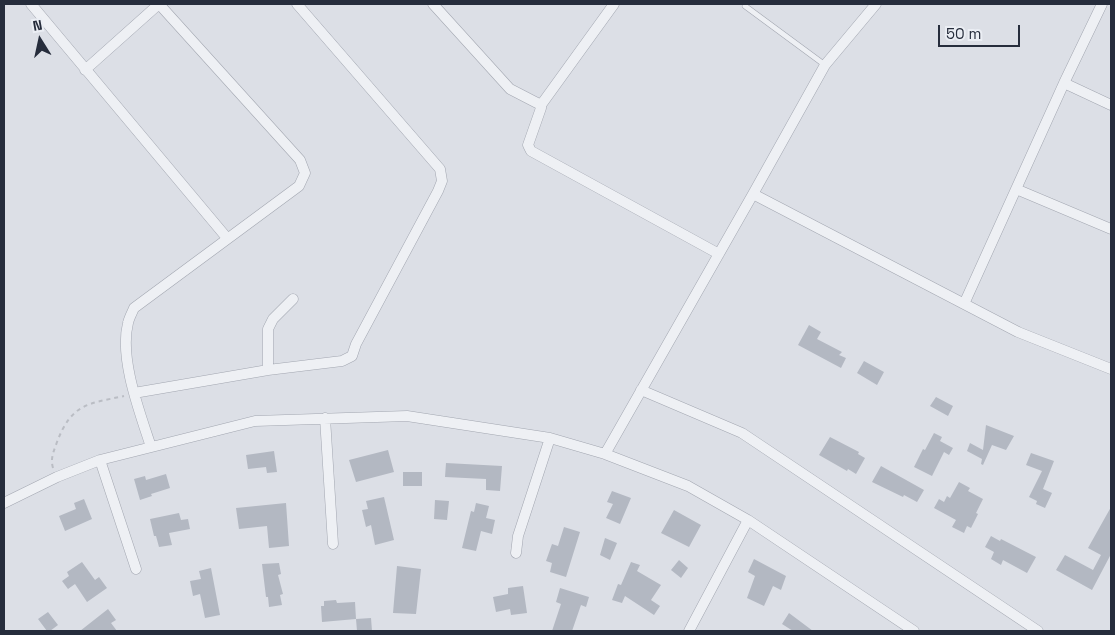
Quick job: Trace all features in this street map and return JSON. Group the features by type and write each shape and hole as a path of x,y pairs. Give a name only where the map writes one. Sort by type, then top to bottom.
{"street":[{"path":"31,4 227,238"},
{"path":"85,70 159,4 300,160 305,172 300,186 134,308 128,322 126,349 134,394 151,448"},
{"path":"134,394 268,370 342,361 352,356 356,344 442,181 440,169 297,4"},
{"path":"433,4 510,88 541,105"},
{"path":"614,4 541,105 528,145 531,151 719,254"},
{"path":"605,454 824,65 876,4"},
{"path":"964,304 1064,83 1102,4"},
{"path":"1064,83 1111,106"},
{"path":"1016,189 1111,229"},
{"path":"753,194 1018,332 1111,369"},
{"path":"268,370 268,329 273,319 293,299"},
{"path":"641,390 742,434 1038,631"},
{"path":"4,503 57,477 100,460 255,421 406,416 550,438 605,454 688,486 748,520 914,631"},
{"path":"325,418 333,544"},
{"path":"516,553 518,536 550,438"},
{"path":"100,460 136,570"},
{"path":"689,631 748,520"}],"lane":[{"path":"745,6 824,65"}],"path":[{"path":"57,477 51,458 64,424 73,413 85,406 134,394"}],"building":[{"path":"809,325 821,332 817,339 842,352 839,355 846,358 841,368 798,345"},
{"path":"864,361 884,372 877,385 857,373"},
{"path":"936,397 953,406 948,416 930,406"},
{"path":"986,425 1014,436 1006,450 992,445 983,465 981,464 982,459 967,451 970,443 983,450"},
{"path":"934,433 942,437 940,441 953,448 949,455 944,452 932,476 914,467"},
{"path":"830,437 859,452 858,454 865,458 856,474 819,455"},
{"path":"388,450 394,472 356,482 349,460"},
{"path":"274,451 277,472 267,473 266,467 248,469 246,455"},
{"path":"1031,453 1054,461 1043,489 1052,493 1045,508 1036,504 1037,501 1029,497 1042,471 1026,465"},
{"path":"446,463 502,466 500,491 486,490 486,479 445,477"},
{"path":"881,466 924,490 917,502 872,482"},
{"path":"403,472 422,472 422,486 403,486"},
{"path":"166,474 170,488 140,500 134,479 145,476 146,480"},
{"path":"959,482 970,488 968,491 983,499 971,528 967,526 964,533 952,527 956,520 934,508 939,499 944,502 947,496 950,498"},
{"path":"612,491 631,498 620,524 606,518 613,504 607,502"},
{"path":"384,497 394,540 375,545 371,525 366,527 362,510 368,509 366,501"},
{"path":"84,499 92,519 65,531 59,516 76,509 74,503"},
{"path":"435,500 449,501 447,520 434,519"},
{"path":"286,503 289,546 269,548 267,526 239,529 236,508"},
{"path":"476,503 489,506 486,518 495,520 492,534 481,531 476,551 462,548 471,511 474,512"},
{"path":"1111,507 1111,554 1092,590 1056,570 1065,555 1093,570 1101,555 1088,548"},
{"path":"674,510 701,525 689,547 661,533"},
{"path":"179,513 181,520 188,519 190,529 169,533 172,545 159,547 150,519"},
{"path":"564,527 580,532 566,577 550,572 552,563 546,561 552,544 558,546"},
{"path":"991,536 1000,541 1001,539 1036,557 1027,573 1003,560 1001,565 991,559 994,552 985,547"},
{"path":"605,538 617,543 610,560 600,555"},
{"path":"754,559 786,576 781,590 773,586 764,606 747,598 755,576 748,572"},
{"path":"679,560 688,568 681,578 671,570"},
{"path":"82,562 95,580 99,577 107,588 87,602 75,584 68,589 62,581 69,576 67,572"},
{"path":"631,562 640,565 637,571 661,585 651,600 660,606 654,615 625,596 622,603 612,600 618,584 621,585"},
{"path":"279,563 281,574 278,575 283,594 280,595 282,605 269,607 262,564"},
{"path":"397,566 421,569 416,614 393,613"},
{"path":"211,568 220,615 205,618 200,594 193,596 190,581 201,579 199,571"},
{"path":"523,586 527,613 511,615 510,609 496,612 493,597 508,594 508,588"},
{"path":"560,588 589,597 586,607 581,605 572,631 552,631 561,604 556,602"},
{"path":"336,600 337,603 355,602 356,619 322,622 321,606 324,606 324,601"},
{"path":"108,609 116,620 111,623 117,631 80,631"},
{"path":"48,612 58,625 50,631 47,631 38,619"},
{"path":"789,613 813,631 793,631 782,624"},
{"path":"371,618 372,631 357,631 356,619"}]}
